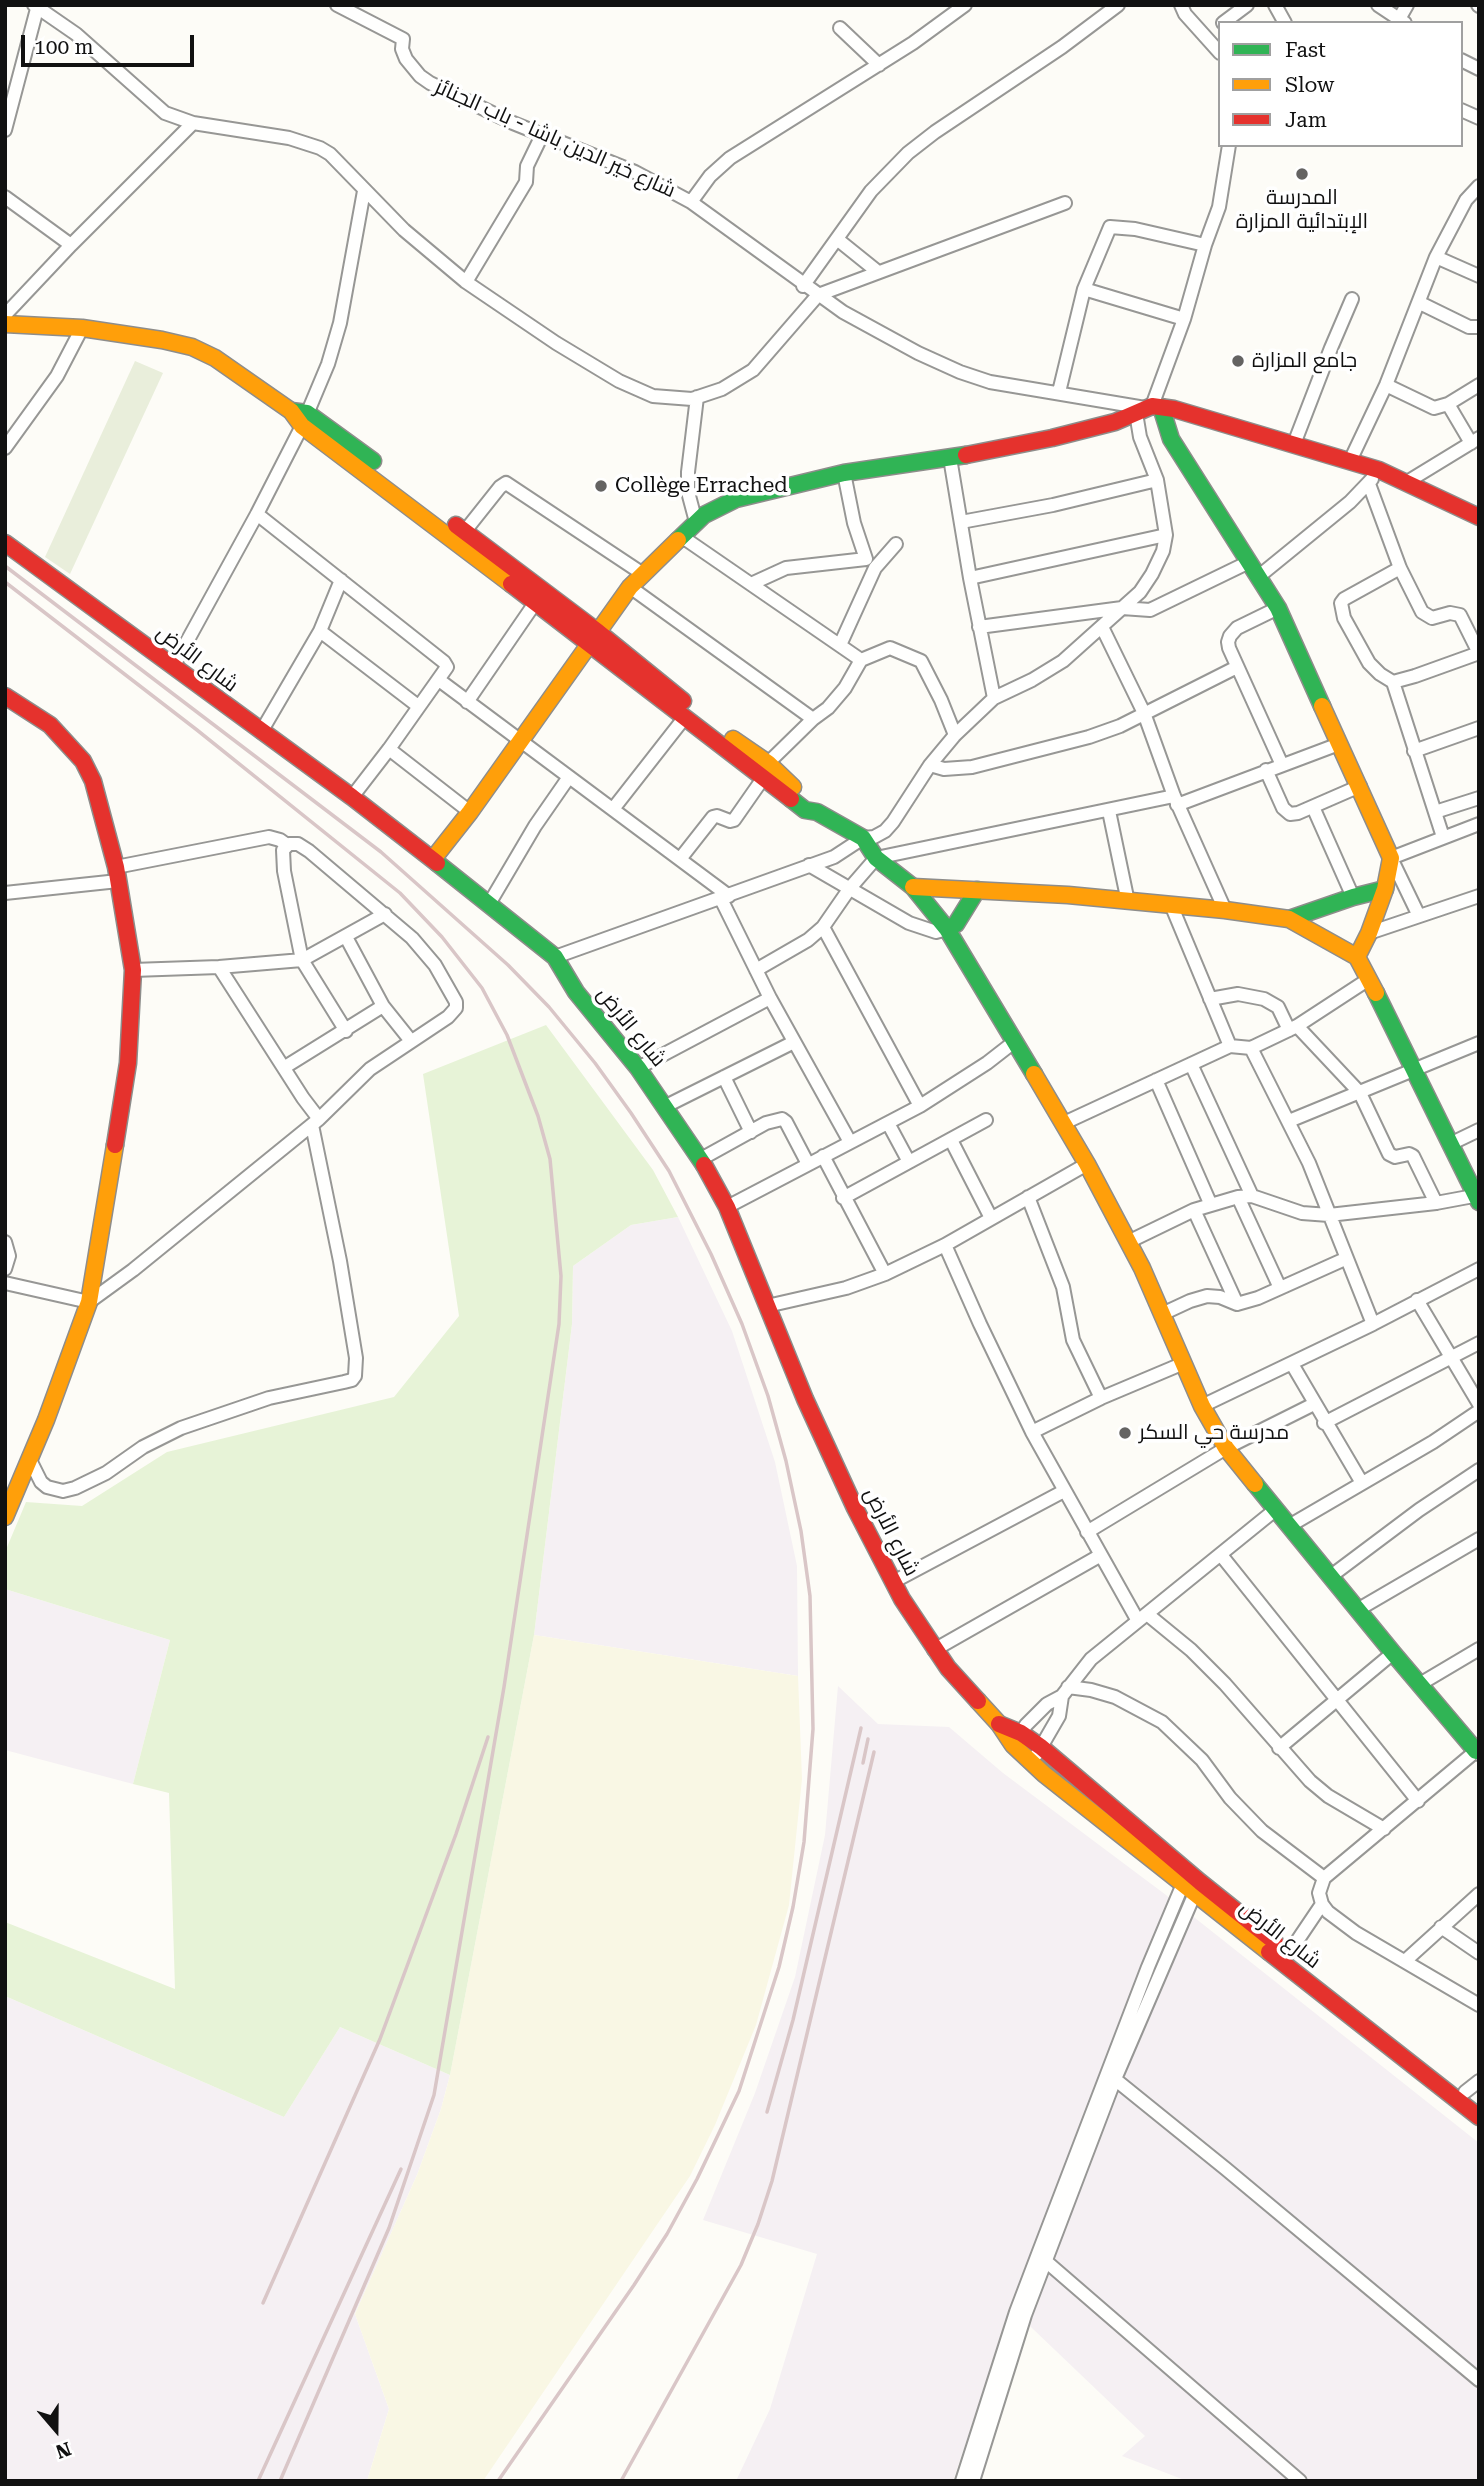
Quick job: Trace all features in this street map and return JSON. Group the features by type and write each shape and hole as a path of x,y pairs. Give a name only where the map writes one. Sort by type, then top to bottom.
{"street":[{"name":"شارع خير الدين باشا - باب الجنائز","path":"337,5 403,39 402,49 406,59 425,80 513,123 635,172 691,202 803,286 869,327 960,372 1003,385 1148,408"},
{"path":"691,202 710,176 730,158 925,36 965,5"},
{"path":"803,286 879,181 915,147 1062,47 1118,5"},
{"path":"1181,5 1206,41 1218,51"},
{"path":"1225,21 1247,5"},
{"path":"1275,5 1284,21"},
{"path":"1378,5 1402,21 1407,5"},
{"path":"5,130 11,81 37,6 76,34 157,107 193,123 289,138 310,143 330,154 417,242 466,282 556,343 632,387 653,396 667,398 697,397 722,390 753,370 818,295 1065,203"},
{"path":"1206,41 1218,27"},
{"path":"840,29 878,65"},
{"path":"1463,61 1479,69"},
{"path":"1463,111 1479,118"},
{"path":"5,315 193,123"},
{"path":"466,282 526,182 527,166 542,135"},
{"path":"555,957 834,857 863,838 879,835 893,822 930,765 955,735 994,698 1050,670 1140,592 1163,551 1166,535 1157,480 1140,436 1148,408 1184,319 1219,207 1229,147"},
{"path":"1350,461 1386,386 1436,257 1466,200 1479,186"},
{"path":"173,667 257,514 300,417 328,364 340,323 364,191"},
{"path":"5,197 71,245"},
{"path":"1466,200 1479,206"},
{"path":"1059,392 1084,289 1111,227 1113,225 1205,245"},
{"path":"837,239 878,272"},
{"path":"1436,257 1479,276"},
{"path":"1084,289 1184,319"},
{"path":"1294,443 1352,299"},
{"path":"1420,303 1469,327 1479,327"},
{"path":"5,324 82,328 172,341 204,352 465,531 684,717 766,770"},
{"path":"5,448 57,376 82,328"},
{"path":"1386,386 1434,408 1448,404 1479,386"},
{"path":"696,522 690,503 688,472 697,397"},
{"path":"1407,482 1475,440 1448,404"},
{"path":"1148,408 1171,439 1278,608 1419,916"},
{"path":"433,859 470,812 630,587 696,522 712,509 736,499 844,472 950,458 1052,438 1115,422 1148,408 1294,443 1350,461 1374,477 1407,482 1479,516"},
{"path":"300,417 535,603 593,638 716,728 766,770 805,810 817,813 863,838 876,858 913,887 947,929 1087,1164 1128,1242 1202,1406 1226,1448 1393,1653 1478,1752 1324,1878 1320,1893 1322,1904 1328,1912 1356,1933 1479,2005"},
{"path":"950,458 994,698"},
{"path":"844,472 854,523 871,564"},
{"path":"979,627 1122,608 1144,611 1156,608 1253,569 1350,502 1374,477"},
{"path":"1374,477 1400,568 1422,612 1432,618 1450,613 1460,615 1479,653 1393,682"},
{"path":"961,522 1053,505 1157,480"},
{"path":"465,531 506,483 643,574"},
{"path":"257,514 444,662 446,670 352,797"},
{"path":"970,578 1166,535"},
{"path":"681,536 862,660"},
{"name":"شارع الأرض","path":"5,543 352,797 555,957 576,992 638,1068 701,1159 727,1207 810,1412 855,1508 893,1582 934,1650 963,1686 1017,1739 1032,1763 1289,1953 1479,2103"},
{"path":"840,645 871,564 896,544"},
{"path":"751,584 786,568 871,564"},
{"path":"1400,568 1344,598 1341,603 1344,618 1361,652 1380,674 1393,682 1443,837"},
{"path":"261,732 320,631 341,580"},
{"path":"630,587 813,719"},
{"path":"467,702 535,603"},
{"path":"1278,608 1237,628 1230,636 1229,648 1282,765"},
{"path":"1102,627 1144,713 1175,801 1224,910"},
{"path":"320,631 418,706"},
{"path":"680,859 713,817 734,820 766,770 813,719 828,708 845,688 862,660 890,648 921,661 955,735"},
{"path":"930,765 951,769 984,765 1089,737 1120,726 1237,667"},
{"path":"439,680 680,859 725,897 770,999 850,1142"},
{"path":"5,696 50,725 83,761 93,781 117,874 133,970 127,1074 89,1302 47,1420 5,1517"},
{"path":"613,809 684,717"},
{"path":"1414,751 1479,728"},
{"path":"756,970 808,940 823,928 850,888 876,858 1109,811 1175,801 1339,744"},
{"path":"389,749 470,812"},
{"path":"1266,770 1287,813 1294,814 1313,807 1360,786"},
{"path":"489,904 535,826 569,777"},
{"path":"1435,812 1479,799"},
{"path":"1313,807 1353,897"},
{"path":"1109,811 1128,902"},
{"path":"1391,858 1479,824"},
{"path":"5,893 117,874 269,837 287,845 298,844 412,938 435,965 456,1002 456,1008 448,1017 354,1083 316,1122 133,1270 89,1302 5,1283"},
{"path":"287,845 283,850 284,871 302,960 345,1031"},
{"path":"1357,957 1385,889 1391,858"},
{"path":"809,865 909,923 936,932 956,924 977,890"},
{"path":"913,887 1068,895 1224,910 1289,919 1319,934 1357,957 1478,1198 1329,1215 1302,1213 1252,1196 1238,1196 1210,1203 1128,1242"},
{"path":"1289,919 1385,889"},
{"path":"1369,933 1479,896"},
{"path":"1172,907 1230,1046"},
{"path":"133,970 302,960 385,914"},
{"path":"823,928 920,1106"},
{"path":"346,937 383,1006 411,1041"},
{"path":"30,1460 41,1482 47,1487 63,1491 75,1488 106,1473 143,1447 181,1428 269,1398 352,1380 355,1376 356,1359 316,1122 285,1067 219,967"},
{"path":"1064,1124 1230,1046 1251,1048 1293,1028 1369,979"},
{"path":"1210,999 1238,994 1264,999 1278,1007 1293,1028 1360,1093 1389,1154 1395,1157 1409,1154 1412,1156 1436,1203"},
{"path":"638,1068 770,999"},
{"path":"285,1067 383,1006"},
{"path":"666,1106 793,1042"},
{"path":"727,1207 920,1106 964,1079 1014,1042"},
{"path":"1289,1121 1479,1043"},
{"path":"1251,1048 1309,1163 1373,1324"},
{"path":"1191,1065 1252,1196"},
{"path":"724,1077 751,1132"},
{"path":"1156,1080 1210,1203"},
{"path":"701,1159 775,1119 782,1119 808,1164"},
{"path":"843,1198 986,1120"},
{"path":"888,1123 909,1162"},
{"path":"1450,1144 1479,1130"},
{"path":"951,1140 990,1218"},
{"path":"823,1156 885,1274"},
{"path":"768,1306 834,1291 885,1274 945,1245 1087,1164"},
{"path":"1238,1196 1280,1288"},
{"path":"1028,1197 1063,1287 1073,1340 1101,1398"},
{"path":"1194,1210 1237,1304"},
{"path":"5,1242 9,1256 5,1269"},
{"path":"945,1245 1032,1432 1087,1532 1142,1617 1191,1650 1225,1684 1279,1748 1328,1796 1384,1829"},
{"path":"1162,1314 1207,1296 1220,1297 1237,1304 1345,1259"},
{"path":"1202,1406 1373,1324 1479,1269"},
{"path":"1417,1300 1479,1404"},
{"path":"1324,1423 1479,1343"},
{"path":"1032,1432 1101,1398 1184,1363"},
{"path":"1292,1364 1324,1423 1362,1483"},
{"path":"1087,1532 1226,1448 1314,1404"},
{"path":"1289,1526 1433,1442 1479,1411"},
{"path":"1331,1576 1479,1469"},
{"path":"893,1582 1064,1491"},
{"path":"1017,1739 1046,1704 1065,1691 1091,1659 1275,1510"},
{"path":"1359,1609 1479,1539"},
{"path":"934,1650 1101,1555"},
{"path":"1221,1555 1418,1801"},
{"path":"1420,1684 1479,1648"},
{"path":"1279,1748 1393,1653"},
{"path":"1065,1691 1091,1690 1115,1697 1162,1723 1202,1760 1230,1798 1262,1831 1324,1878"},
{"path":"1032,1763 1059,1716 1065,1691"},
{"name":"شارع الأرض","path":"1017,1739 1041,1747 1191,1883 1479,2118"},
{"path":"962,2481 1016,2312 1042,2257 1111,2076 1191,1883"},
{"path":"1405,1961 1479,1894"},
{"path":"1289,1953 1322,1904"},
{"path":"1441,1927 1479,1953"},
{"path":"1111,2076 1479,2380"},
{"path":"1465,2092 1479,2081"},
{"path":"973,2481 1042,2257"},
{"path":"1042,2257 1300,2481"}],"shaded area":[{"path":"678,1217 732,1331 775,1462 797,1566 798,1676 534,1635 572,1324 573,1266 631,1225"},
{"path":"5,1589 170,1640 133,1784 5,1750"},
{"path":"534,1635 798,1676 802,1779 789,1905 756,2025 715,2125 690,2176 483,2481 367,2481 389,2409 355,2314 417,2175 441,2109 450,2075"},
{"path":"838,1686 878,1724 949,1727 1003,1773 1166,1895 1479,2143 1479,2481 1187,2481 1122,2456 1145,2436 1011,2308 953,2481 736,2481 770,2409 817,2254 703,2220 755,2093 795,1977 825,1835"},
{"path":"5,1996 284,2117 340,2027 450,2075 441,2109 417,2175 355,2314 389,2409 367,2481 5,2481"}],"green space":[{"path":"135,361 163,373 70,574 45,557"},
{"path":"546,1025 653,1170 678,1217 631,1225 573,1266 572,1324 534,1635 450,2075 340,2027 284,2117 5,1996 5,1922 175,1989 169,1793 133,1784 170,1640 5,1589 5,1552 26,1502 82,1506 167,1452 394,1397 459,1316 423,1074"}],"railway":[{"path":"5,566 381,852 508,965 549,1007 595,1063 669,1171 711,1254 742,1324 768,1396 786,1461 801,1531 810,1596 813,1729 804,1842 779,1967 739,2091 667,2234 498,2481"},
{"path":"5,582 197,730 400,893 442,937 482,988 507,1035 538,1116 550,1159 561,1276 559,1324 504,1687 434,2095 389,2228 280,2481"},
{"path":"767,2112 793,2020 861,1728"},
{"path":"263,2303 380,2039 456,1834 488,1737"},
{"path":"863,1763 868,1739"},
{"path":"621,2481 741,2265 758,2224 772,2181 874,1752"},
{"path":"258,2481 401,2169"}],"traffic: fast":[{"path":"1161,407 1171,439 1278,608 1322,706"},
{"path":"291,411 307,413 373,461"},
{"path":"678,540 704,515 736,499 844,473 966,455"},
{"path":"791,799 805,810 817,812 863,838 876,858 913,887 947,929 1034,1074"},
{"path":"437,863 555,957 576,992 638,1068 704,1165"},
{"path":"1289,919 1385,889"},
{"path":"947,929 956,924 977,890"},
{"path":"1376,993 1479,1202"},
{"path":"1255,1484 1393,1653 1476,1751 1479,1750"}],"traffic: slow":[{"path":"5,324 82,328 162,340 192,347 215,358 291,411 302,426 511,584"},
{"path":"433,859 470,812 630,587 678,540"},
{"path":"1322,706 1391,858 1385,889 1357,957"},
{"path":"733,739 768,763 793,787"},
{"path":"913,887 1068,895 1289,919 1357,957 1376,993"},
{"path":"1034,1074 1087,1164 1142,1268 1202,1406 1226,1448 1255,1484"},
{"path":"5,1517 46,1420 89,1302 115,1145"},
{"path":"978,1701 999,1724 1013,1745 1044,1774 1269,1952"}],"traffic: jam":[{"path":"966,455 1115,422 1152,406 1174,409 1379,470 1479,517"},
{"path":"456,525 598,632 683,701"},
{"path":"5,543 352,797 437,863"},
{"path":"511,584 791,799"},
{"path":"5,696 50,725 83,761 93,781 116,867 133,970 128,1063 115,1145"},
{"path":"704,1165 727,1207 805,1399 855,1508 902,1599 948,1668 978,1701"},
{"path":"999,1724 1021,1733 1041,1747 1275,1942"},
{"path":"1269,1952 1479,2117"}],"place":[{"name":"المدرسة الإبتدائية المزارة","path":"1302,174"},
{"name":"جامع المزارة","path":"1238,361"},
{"name":"Collège Errached","path":"601,486"},
{"name":"مدرسة حي السكر","path":"1125,1433"}]}
